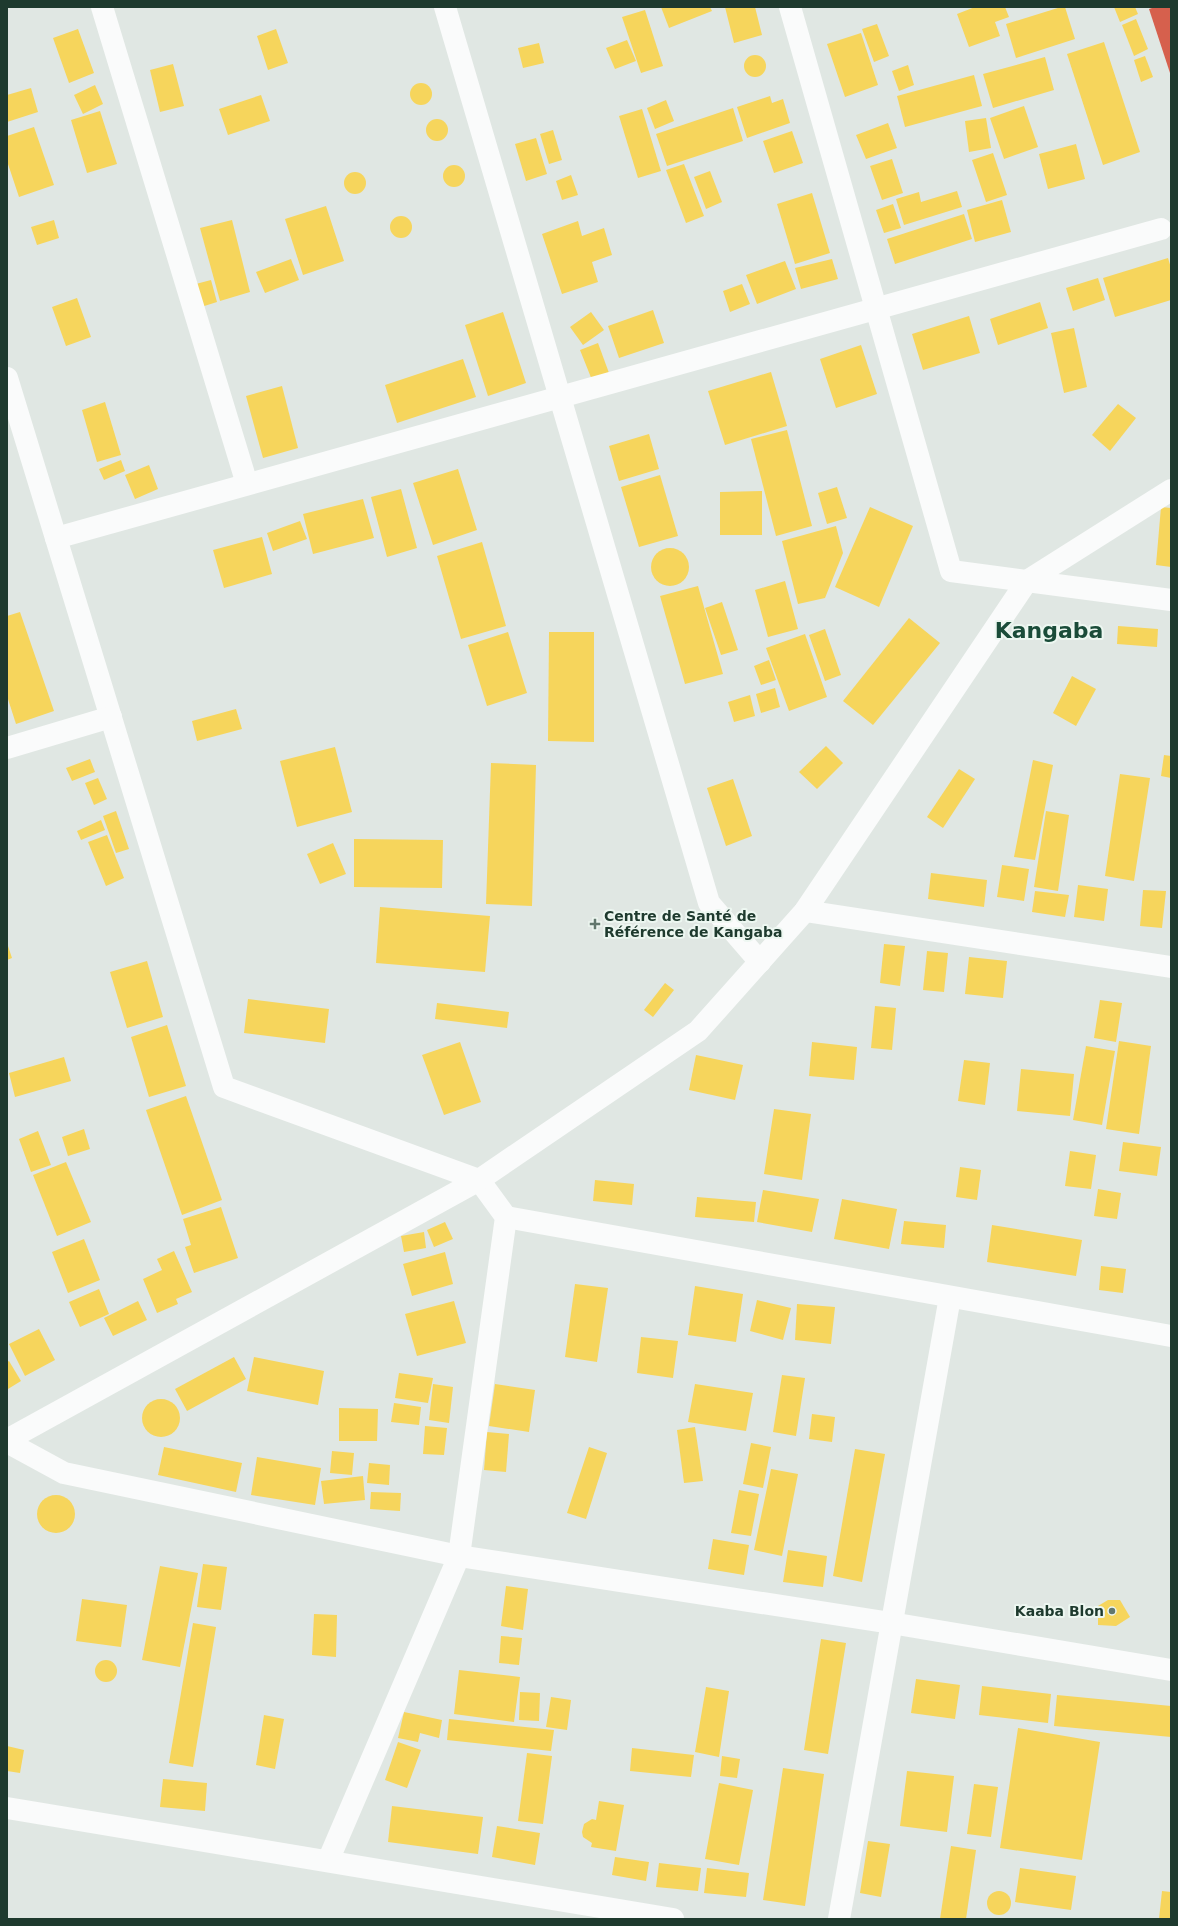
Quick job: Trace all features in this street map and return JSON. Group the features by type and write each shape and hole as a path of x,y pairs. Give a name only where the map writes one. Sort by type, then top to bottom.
{"street":[{"path":"102,7 247,484"},
{"path":"445,7 709,903 760,962"},
{"path":"790,7 951,571 1171,600"},
{"path":"56,538 1161,229"},
{"path":"7,378 224,1087 479,1180 506,1217 1171,1336"},
{"path":"7,1441 479,1180 698,1031 805,911 1027,581 1171,490"},
{"path":"7,748 111,717"},
{"path":"805,911 1171,967"},
{"path":"328,1861 459,1556 506,1217"},
{"path":"839,1919 950,1297"},
{"path":"7,1441 64,1473 459,1556 891,1623 1171,1670"},
{"path":"7,1808 673,1919"}],"building: Homes":[{"path":"661,7 710,7 712,11 669,28"},
{"path":"725,7 755,7 762,35 734,43"},
{"path":"975,7 1005,7 1009,17 995,22 1000,36 969,47 957,14"},
{"path":"1065,7 1075,39 1016,58 1006,24"},
{"path":"1114,7 1135,7 1138,14 1120,22"},
{"path":"645,10 663,66 641,73 622,17"},
{"path":"1136,19 1148,49 1134,56 1122,25"},
{"path":"877,24 889,56 874,62 862,29"},
{"path":"78,29 94,73 69,83 53,38"},
{"path":"276,29 288,63 268,70 257,36"},
{"path":"861,33 878,85 845,97 827,44"},
{"path":"627,40 636,61 615,69 606,48"},
{"path":"1104,42 1140,152 1103,165 1067,54"},
{"path":"539,43 544,63 523,68 518,48"},
{"path":"751,55 759,55 766,62 766,70 759,77 751,77 744,70 744,62"},
{"path":"1145,56 1153,77 1141,82 1134,60"},
{"path":"1045,57 1054,90 993,108 983,74"},
{"path":"173,64 184,106 160,112 150,70"},
{"path":"908,65 914,85 899,91 892,71"},
{"path":"974,75 982,106 905,127 897,96"},
{"path":"417,83 425,83 432,90 432,98 425,105 417,105 410,98 410,90"},
{"path":"95,85 103,104 83,114 74,95"},
{"path":"31,88 38,112 7,122 7,95"},
{"path":"261,95 270,121 228,135 219,109"},
{"path":"770,96 772,103 783,99 790,123 747,138 737,107"},
{"path":"666,100 674,121 655,129 647,108"},
{"path":"1024,106 1038,147 1004,159 990,118"},
{"path":"733,108 743,141 667,166 656,134"},
{"path":"642,109 661,171 638,178 619,116"},
{"path":"100,111 117,164 87,173 71,120"},
{"path":"986,118 991,148 969,152 965,121"},
{"path":"433,119 441,119 448,126 448,134 441,141 433,141 426,134 426,126"},
{"path":"888,123 897,148 866,159 856,135"},
{"path":"34,127 54,185 19,197 7,161 7,136"},
{"path":"553,130 562,160 549,164 540,134"},
{"path":"792,131 803,163 774,173 763,141"},
{"path":"536,138 547,174 526,181 515,144"},
{"path":"1076,144 1085,179 1048,189 1039,154"},
{"path":"993,153 1007,195 986,202 972,160"},
{"path":"892,159 903,193 882,200 870,166"},
{"path":"684,164 704,216 686,223 666,170"},
{"path":"450,165 458,165 465,172 465,180 458,187 450,187 443,180 443,172"},
{"path":"710,171 722,202 706,209 694,177"},
{"path":"351,172 359,172 366,179 366,187 359,194 351,194 344,187 344,179"},
{"path":"571,175 578,195 562,200 556,181"},
{"path":"957,191 962,207 904,225 896,199 919,192 921,202"},
{"path":"812,193 830,253 795,264 777,204"},
{"path":"1002,200 1011,232 975,242 967,210"},
{"path":"893,204 901,228 884,233 876,210"},
{"path":"326,206 344,261 303,275 285,219"},
{"path":"964,214 972,239 895,264 887,239"},
{"path":"397,216 405,216 412,223 412,231 405,238 397,238 390,231 390,223"},
{"path":"54,220 59,238 37,245 31,227"},
{"path":"232,220 250,292 220,301 200,228"},
{"path":"578,221 582,236 604,228 612,255 592,262 598,282 562,294 542,234"},
{"path":"1168,258 1171,268 1171,300 1115,317 1103,278"},
{"path":"291,259 299,280 265,293 256,272"},
{"path":"832,259 838,279 801,289 795,268"},
{"path":"785,261 796,289 757,304 746,275"},
{"path":"1098,278 1105,300 1073,311 1066,288"},
{"path":"211,280 217,302 198,308 192,285"},
{"path":"742,284 750,304 730,312 723,291"},
{"path":"77,298 91,337 66,346 52,307"},
{"path":"1040,302 1048,328 998,345 990,319"},
{"path":"653,310 664,343 619,358 608,326"},
{"path":"503,312 526,383 488,396 465,325"},
{"path":"591,312 604,330 583,345 570,327"},
{"path":"969,316 980,353 923,370 912,334"},
{"path":"1074,328 1087,387 1064,393 1051,333"},
{"path":"598,343 609,373 592,380 580,350"},
{"path":"861,345 877,394 836,408 820,359"},
{"path":"463,359 476,397 397,423 385,385"},
{"path":"771,372 787,426 725,445 708,391"},
{"path":"282,386 298,448 263,458 246,396"},
{"path":"105,402 121,455 97,462 82,410"},
{"path":"1118,404 1136,418 1110,451 1092,435"},
{"path":"787,430 812,526 776,536 751,439"},
{"path":"649,434 659,469 619,481 609,446"},
{"path":"121,460 125,471 104,480 99,469"},
{"path":"149,465 158,489 135,499 125,475"},
{"path":"458,469 477,530 433,545 413,483"},
{"path":"660,475 678,536 639,547 621,487"},
{"path":"837,487 847,518 827,524 818,493"},
{"path":"401,489 417,548 387,557 371,497"},
{"path":"762,491 762,535 720,535 720,492"},
{"path":"363,499 374,538 313,554 303,514"},
{"path":"870,507 913,526 879,607 835,587"},
{"path":"1161,507 1171,508 1171,567 1156,565"},
{"path":"300,521 307,539 273,551 267,533"},
{"path":"836,526 843,553 825,598 798,604 782,541"},
{"path":"262,537 272,574 224,588 213,550"},
{"path":"482,542 506,626 461,639 437,556"},
{"path":"670,548 680,551 686,557 689,567 686,577 680,583 670,586 660,583 654,577 651,567 654,557 660,551"},
{"path":"785,581 798,629 768,637 755,590"},
{"path":"698,586 723,674 685,684 660,596"},
{"path":"722,602 738,650 721,655 705,608"},
{"path":"20,612 54,711 16,724 7,696 7,616"},
{"path":"909,618 940,643 873,725 843,701"},
{"path":"1118,626 1158,629 1157,647 1117,644"},
{"path":"825,629 841,675 825,681 809,635"},
{"path":"508,632 527,693 487,706 468,645"},
{"path":"549,632 594,632 594,742 548,741"},
{"path":"805,634 827,697 789,711 766,648"},
{"path":"769,660 776,680 761,685 754,666"},
{"path":"1072,676 1096,689 1076,726 1053,713"},
{"path":"775,688 780,707 761,713 756,694"},
{"path":"750,695 755,716 734,722 728,702"},
{"path":"236,709 242,729 197,741 192,721"},
{"path":"826,746 843,763 817,789 799,772"},
{"path":"335,747 352,812 297,827 280,761"},
{"path":"1164,755 1171,756 1171,778 1161,776"},
{"path":"90,759 95,772 72,781 66,768"},
{"path":"1033,760 1053,765 1035,860 1014,857"},
{"path":"491,763 536,765 532,906 486,904"},
{"path":"959,769 975,779 943,828 927,817"},
{"path":"1120,774 1150,778 1134,881 1105,876"},
{"path":"98,778 107,799 94,805 85,783"},
{"path":"733,779 752,836 726,846 707,788"},
{"path":"116,811 129,849 116,853 103,816"},
{"path":"1046,811 1069,815 1058,891 1034,887"},
{"path":"101,820 105,830 81,840 77,831"},
{"path":"107,835 124,878 106,886 88,842"},
{"path":"354,839 443,840 442,888 354,887"},
{"path":"333,843 346,874 320,884 307,854"},
{"path":"1002,865 1029,869 1024,901 997,897"},
{"path":"931,873 987,880 984,907 928,899"},
{"path":"1078,885 1108,889 1104,921 1074,917"},
{"path":"1143,890 1166,891 1162,928 1140,926"},
{"path":"1035,891 1069,895 1065,917 1032,912"},
{"path":"380,907 490,916 485,972 376,963"},
{"path":"7,943 12,958 7,960"},
{"path":"884,944 905,946 900,986 880,983"},
{"path":"927,951 948,953 944,992 923,990"},
{"path":"969,957 1007,961 1003,998 965,994"},
{"path":"147,961 163,1017 127,1028 110,972"},
{"path":"665,983 674,990 653,1017 644,1010"},
{"path":"248,999 329,1009 325,1043 244,1033"},
{"path":"1100,1000 1122,1003 1116,1042 1094,1038"},
{"path":"437,1003 509,1012 507,1028 435,1019"},
{"path":"875,1006 896,1008 892,1050 871,1048"},
{"path":"167,1025 186,1086 149,1097 131,1037"},
{"path":"1119,1041 1151,1046 1139,1134 1106,1129"},
{"path":"460,1042 481,1102 444,1115 422,1055"},
{"path":"812,1042 857,1047 854,1080 809,1076"},
{"path":"1086,1046 1115,1051 1102,1125 1073,1120"},
{"path":"696,1055 743,1065 735,1100 689,1090"},
{"path":"64,1057 71,1081 15,1097 9,1073"},
{"path":"964,1060 990,1063 985,1105 958,1101"},
{"path":"1021,1069 1074,1074 1070,1116 1017,1111"},
{"path":"186,1096 222,1200 182,1215 146,1110"},
{"path":"774,1109 811,1114 802,1180 764,1174"},
{"path":"84,1129 90,1149 68,1156 62,1137"},
{"path":"38,1131 51,1165 31,1172 19,1139"},
{"path":"1123,1142 1161,1147 1157,1176 1119,1171"},
{"path":"1070,1151 1096,1155 1091,1189 1065,1186"},
{"path":"66,1162 91,1222 57,1236 33,1175"},
{"path":"960,1167 981,1170 977,1200 956,1197"},
{"path":"595,1180 634,1184 632,1205 593,1201"},
{"path":"1098,1189 1121,1193 1117,1219 1094,1216"},
{"path":"763,1190 819,1199 812,1232 757,1222"},
{"path":"697,1197 756,1202 754,1222 695,1217"},
{"path":"842,1199 897,1209 889,1249 834,1239"},
{"path":"221,1207 238,1258 194,1273 185,1247 191,1245 183,1219"},
{"path":"904,1221 946,1225 944,1248 901,1244"},
{"path":"445,1222 453,1239 434,1247 427,1230"},
{"path":"992,1225 1082,1240 1076,1276 987,1262"},
{"path":"424,1232 426,1248 404,1252 401,1236"},
{"path":"84,1239 100,1280 68,1293 52,1252"},
{"path":"174,1251 192,1292 176,1299 178,1304 157,1313 143,1279 162,1270 157,1259"},
{"path":"445,1252 453,1284 412,1296 403,1264"},
{"path":"1101,1266 1126,1269 1123,1293 1099,1290"},
{"path":"575,1284 608,1288 597,1362 565,1357"},
{"path":"695,1286 743,1294 736,1342 688,1335"},
{"path":"99,1289 109,1314 80,1327 69,1302"},
{"path":"757,1300 791,1308 783,1340 750,1331"},
{"path":"138,1301 147,1320 113,1336 104,1318"},
{"path":"454,1301 466,1343 417,1356 405,1314"},
{"path":"797,1304 835,1307 831,1344 795,1340"},
{"path":"39,1329 55,1360 25,1376 9,1344"},
{"path":"641,1337 678,1341 673,1378 637,1373"},
{"path":"234,1357 246,1379 187,1411 175,1389"},
{"path":"254,1357 324,1371 318,1405 247,1391"},
{"path":"9,1361 21,1381 8,1389 7,1362"},
{"path":"399,1373 433,1378 428,1403 395,1398"},
{"path":"782,1375 805,1378 796,1436 773,1432"},
{"path":"433,1384 453,1387 449,1423 429,1420"},
{"path":"495,1384 535,1390 529,1432 489,1426"},
{"path":"695,1384 753,1393 746,1431 688,1422"},
{"path":"161,1399 171,1402 177,1408 180,1418 177,1428 171,1434 161,1437 151,1434 145,1428 142,1418 145,1408 151,1402"},
{"path":"394,1403 421,1407 419,1425 391,1422"},
{"path":"339,1408 378,1409 377,1441 339,1441"},
{"path":"812,1414 835,1417 832,1442 809,1439"},
{"path":"425,1426 447,1428 444,1455 423,1454"},
{"path":"695,1427 703,1481 684,1483 677,1430"},
{"path":"487,1432 509,1434 506,1472 484,1470"},
{"path":"751,1443 771,1447 763,1488 743,1484"},
{"path":"164,1447 242,1463 236,1492 158,1475"},
{"path":"589,1447 607,1453 586,1519 567,1513"},
{"path":"855,1449 885,1454 862,1582 833,1576"},
{"path":"332,1451 354,1453 352,1475 330,1473"},
{"path":"257,1457 321,1468 315,1505 251,1495"},
{"path":"369,1463 390,1465 389,1485 367,1483"},
{"path":"771,1469 798,1474 782,1556 754,1550"},
{"path":"363,1476 365,1500 324,1504 321,1481"},
{"path":"739,1490 759,1494 751,1536 731,1533"},
{"path":"371,1492 401,1493 400,1511 370,1509"},
{"path":"56,1495 69,1501 75,1514 69,1527 56,1533 43,1527 37,1514 43,1501"},
{"path":"713,1539 749,1545 744,1575 708,1569"},
{"path":"788,1550 827,1556 823,1587 783,1582"},
{"path":"203,1564 227,1567 221,1610 197,1607"},
{"path":"160,1566 198,1573 180,1667 142,1660"},
{"path":"506,1586 528,1589 523,1630 501,1626"},
{"path":"82,1599 127,1605 121,1647 76,1641"},
{"name":"Kaaba Blon","path":"1108,1600 1120,1600 1130,1617 1116,1626 1098,1625 1098,1606"},
{"path":"314,1614 337,1615 336,1657 312,1655"},
{"path":"193,1623 216,1627 193,1767 169,1763"},
{"path":"501,1636 522,1638 519,1665 499,1663"},
{"path":"821,1639 846,1643 828,1754 804,1750"},
{"path":"102,1660 110,1660 117,1667 117,1675 110,1682 102,1682 95,1675 95,1667"},
{"path":"459,1670 520,1677 514,1722 454,1714"},
{"path":"916,1679 960,1685 955,1719 911,1713"},
{"path":"982,1686 1051,1694 1048,1723 979,1715"},
{"path":"706,1687 729,1691 719,1757 695,1752"},
{"path":"520,1692 540,1693 539,1721 519,1720"},
{"path":"1057,1695 1171,1706 1171,1737 1054,1726"},
{"path":"551,1697 571,1700 567,1730 546,1727"},
{"path":"404,1712 442,1720 439,1738 420,1733 418,1742 398,1738"},
{"path":"264,1715 284,1719 275,1769 256,1765"},
{"path":"449,1719 554,1730 551,1751 447,1740"},
{"path":"1018,1728 1100,1742 1082,1860 1000,1848"},
{"path":"398,1742 421,1750 407,1788 385,1780"},
{"path":"7,1746 24,1750 20,1773 7,1771"},
{"path":"632,1748 694,1755 691,1777 630,1771"},
{"path":"527,1753 552,1756 543,1824 518,1821"},
{"path":"722,1756 740,1759 737,1778 720,1776"},
{"path":"783,1768 824,1774 805,1906 763,1900"},
{"path":"907,1771 954,1776 947,1832 900,1826"},
{"path":"163,1779 207,1783 205,1811 160,1807"},
{"path":"719,1783 753,1790 739,1865 705,1859"},
{"path":"974,1784 998,1787 991,1837 967,1834"},
{"path":"599,1801 624,1805 616,1851 591,1847 592,1843 583,1837 582,1832 584,1824 592,1819 596,1820"},
{"path":"392,1806 483,1817 478,1854 388,1842"},
{"path":"497,1826 540,1833 535,1865 492,1857"},
{"path":"868,1841 890,1844 881,1897 860,1893"},
{"path":"951,1846 976,1850 966,1919 940,1919"},
{"path":"615,1857 649,1862 646,1881 612,1875"},
{"path":"659,1863 701,1868 698,1891 656,1887"},
{"path":"707,1868 749,1873 746,1897 704,1893"},
{"path":"1020,1868 1076,1876 1071,1910 1015,1902"},
{"path":"999,1891 1007,1895 1011,1903 1007,1911 999,1915 991,1911 987,1903 991,1895"},
{"path":"1162,1891 1171,1892 1171,1919 1159,1919"}],"building: Shops":[{"path":"1155,7 1171,7 1171,76 1149,9"}],"place":[{"name":"Centre de Santé de Référence de Kangaba","path":"595,924"},
{"name":"Kaaba Blon","path":"1112,1611"}],"district":[{"name":"Kangaba","path":"1049,630"}]}
